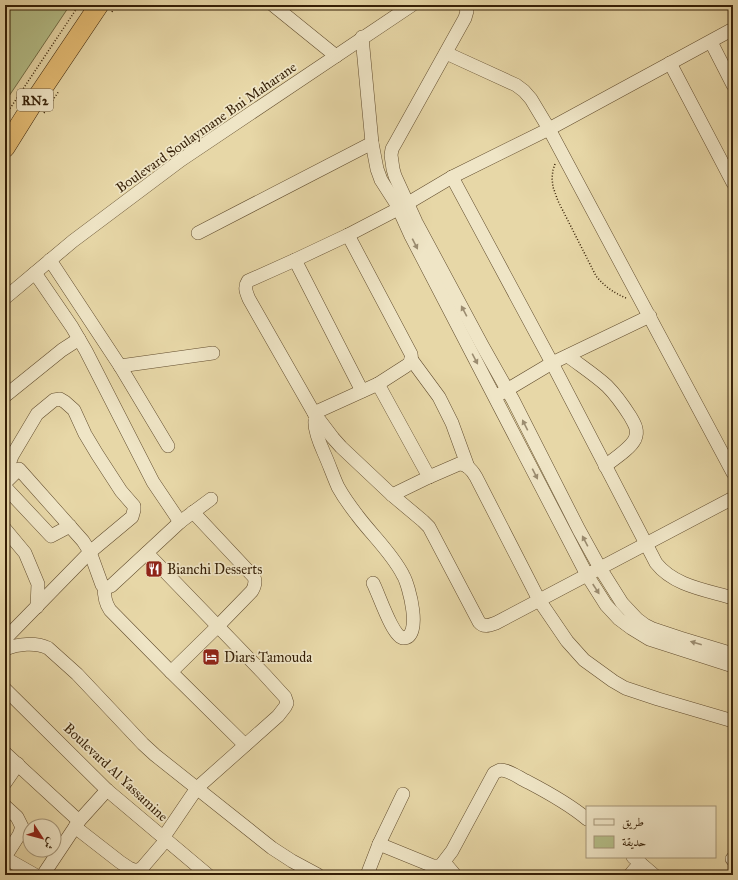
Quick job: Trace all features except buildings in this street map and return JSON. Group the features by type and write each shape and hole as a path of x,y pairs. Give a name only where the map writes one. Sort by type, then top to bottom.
{"highway":[{"name":"RN2","path":"5,126 87,5"},
{"name":"RN2","path":"5,148 35,100 99,5"}],"street":[{"path":"272,5 336,56"},
{"name":"Boulevard Soulaymane Bni Maharane","path":"5,298 73,241 181,160 362,37 412,5"},
{"path":"465,5 467,12 465,18 392,149 393,170 403,206 419,250 587,575 606,605 622,622 649,639 733,666"},
{"path":"733,30 549,129 452,177 403,206 348,235 248,281 245,288 249,299 316,416 341,447 392,495 429,527 479,622 482,625 487,626 496,623 733,498"},
{"path":"362,37 372,143 379,176 416,222 507,390 600,568 622,603 631,614 645,624 662,632 733,654"},
{"path":"711,42 733,85"},
{"path":"446,53 516,85 531,99 549,129 733,473"},
{"path":"670,63 733,183"},
{"path":"198,233 372,143"},
{"path":"452,177 552,363 645,544 659,567 687,585 733,598"},
{"path":"316,416 378,384 409,364 411,359 411,354 348,235"},
{"path":"50,260 120,366 168,446"},
{"path":"295,260 362,391"},
{"path":"35,273 79,338 153,482 180,522"},
{"path":"495,396 552,363 650,316"},
{"path":"5,396 79,338"},
{"path":"120,366 213,353"},
{"path":"568,356 611,390 635,425 636,434 632,443 605,466"},
{"path":"411,359 439,397 452,423 468,467"},
{"path":"378,384 429,477"},
{"path":"5,472 12,456 37,414 49,403 60,399 74,410 85,434 97,454 121,490 134,506 132,517 90,552 5,639"},
{"path":"316,416 315,428 338,488 356,514 385,549 404,576 410,590 413,609 413,625 412,632 407,637 400,637 390,624 373,583"},
{"path":"392,495 459,464 468,467 476,476 539,600 567,641 584,660 625,688 733,721"},
{"path":"5,483 20,469 70,526 90,552 104,586 105,602 110,610 245,745"},
{"path":"5,487 52,536 70,526"},
{"path":"104,586 111,586 180,522 210,499"},
{"path":"171,672 255,587 254,577 193,512"},
{"path":"5,529 24,553 38,584 37,607"},
{"path":"5,753 18,764 77,824 120,862 134,870 138,870 142,868 165,839 197,788 278,716 286,707 286,700 264,674 147,553"},
{"path":"5,649 16,646 31,645 48,648 91,688 148,748 272,848 318,875"},
{"name":"Boulevard Al Yassamine","path":"5,689 107,790 208,875"},
{"path":"5,784 18,764"},
{"path":"379,844 433,866 440,865 444,862 458,840 494,773 500,770 509,772 560,799 586,818"},
{"path":"5,806 17,817 22,827 19,835 5,857 44,874 77,824 107,790"},
{"path":"367,875 379,844 403,794"},
{"path":"630,875 636,860 654,875"},
{"path":"444,862 455,875"}],"path":[{"path":"5,116 79,5"},
{"path":"561,152 553,170 553,187 558,201 596,276 612,291 643,304"}],"green space":[{"path":"5,5 70,5 5,102"}],"place":[{"name":"Bianchi Desserts","path":"154,569"},
{"name":"Diars Tamouda","path":"211,657"}]}
